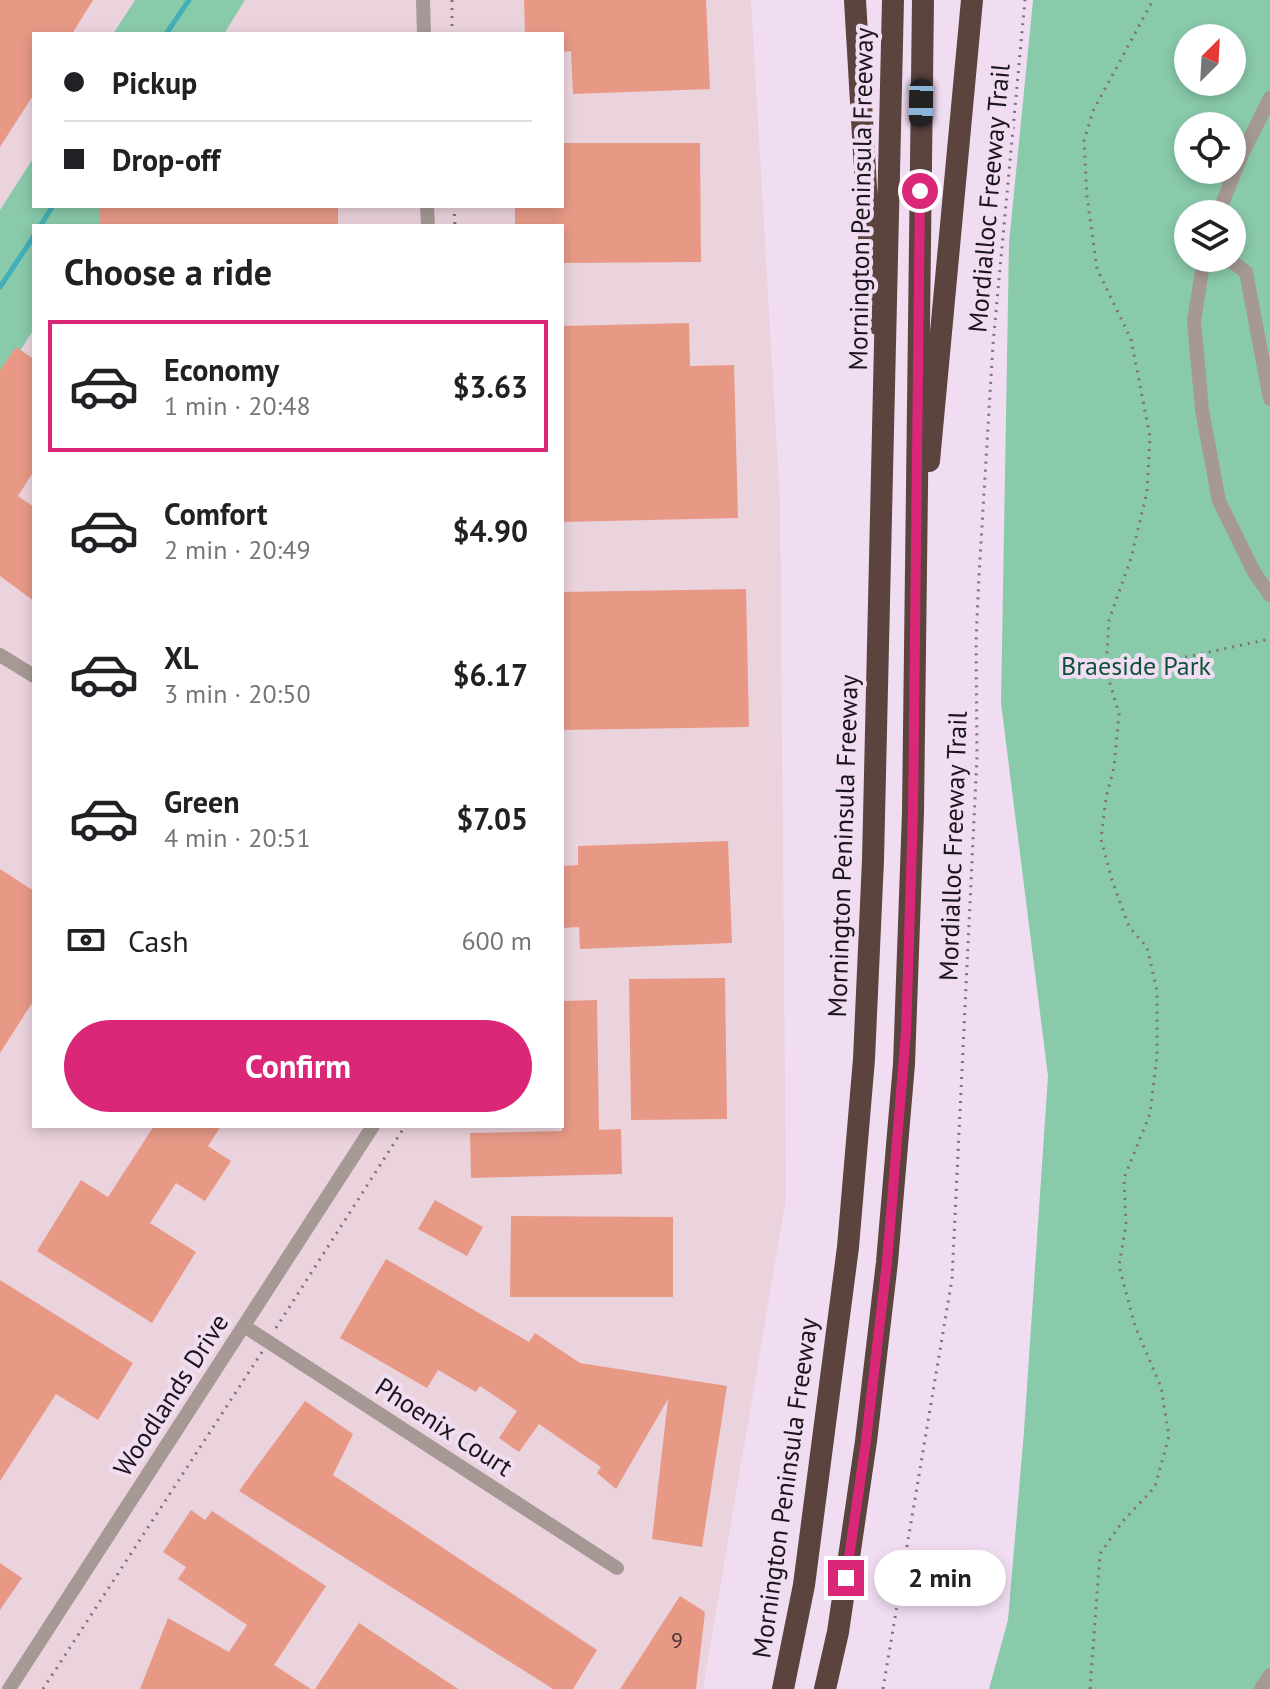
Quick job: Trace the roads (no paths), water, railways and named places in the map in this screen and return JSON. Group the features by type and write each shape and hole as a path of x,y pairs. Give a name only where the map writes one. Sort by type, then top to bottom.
{"highway":[{"path":"855,0 883,484"},
{"name":"Mornington Peninsula Freeway","path":"783,1689 804,1585 848,1247 860,1106 873,860 893,0"},
{"path":"904,1064 913,812 923,0"},
{"path":"825,1689 838,1632 866,1441 887,1262 914,933 929,469 972,0"}],"street":[{"path":"423,0 424,32"},
{"path":"1224,200 1242,154 1265,117 1270,98"},
{"path":"1202,272 1194,321 1202,410 1219,501 1254,572 1270,595"},
{"path":"1246,272 1270,399"},
{"path":"0,655 32,675"},
{"name":"Woodlands Drive","path":"9,1689 372,1128"},
{"name":"Phoenix Court","path":"244,1326 617,1568"},
{"path":"1261,1689 1270,1675"}],"waterway":[{"path":"167,32 189,0"},
{"path":"41,224 52,208"},
{"path":"0,287 32,239"}],"park label":[{"name":"Braeside Park","path":"1136,666"}]}
